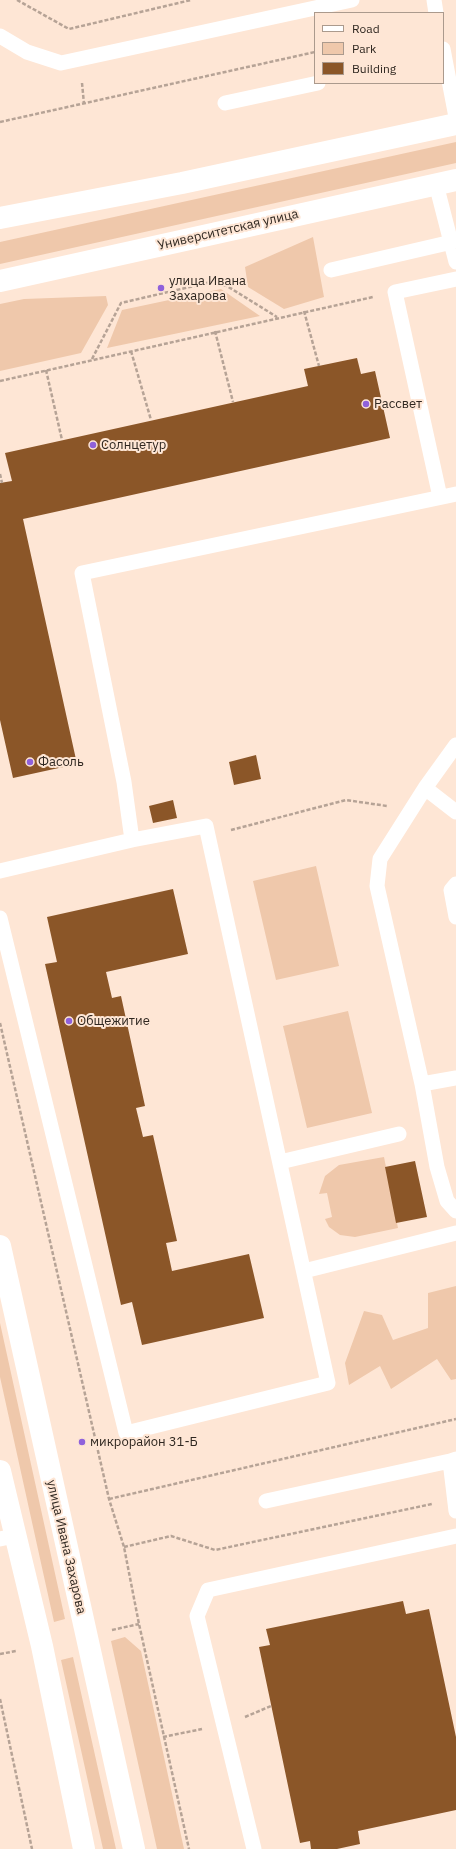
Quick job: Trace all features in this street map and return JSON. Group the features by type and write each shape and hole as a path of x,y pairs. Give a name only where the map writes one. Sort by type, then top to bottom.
{"main road":[{"path":"0,218 182,183 456,124"},
{"name":"Университетская улица","path":"0,281 446,182"},
{"name":"улица Ивана Захарова","path":"0,1246 134,1849"},
{"path":"0,1471 7,1538 42,1646 84,1849"}],"lane":[{"path":"434,0 436,12"},
{"path":"0,36 27,52 61,63 343,5"},
{"path":"447,54 456,117"},
{"path":"225,102 314,84"},
{"path":"446,182 456,262"},
{"path":"331,270 453,242"},
{"path":"440,498 394,292 456,279"},
{"path":"132,840 124,782 82,573 456,494"},
{"path":"456,745 425,788 380,859 377,886 422,1084 436,1167 447,1201 456,1210"},
{"path":"425,788 456,812"},
{"path":"0,871 132,840 206,826 328,1383 126,1433 0,918"},
{"path":"456,884 451,890 456,917"},
{"path":"422,1084 456,1078"},
{"path":"280,1162 399,1134"},
{"path":"304,1271 456,1233"},
{"path":"266,1501 453,1460 455,1505"},
{"path":"254,1849 197,1616 208,1590 456,1536"}],"path":[{"path":"17,0 69,29 191,0"},
{"path":"0,122 314,52"},
{"path":"92,359 121,303 211,282 227,286 278,317"},
{"path":"0,381 214,331 394,292"},
{"path":"304,311 319,366"},
{"path":"214,331 233,402"},
{"path":"131,350 151,420"},
{"path":"46,370 62,440"},
{"path":"0,474 2,483"},
{"path":"0,1024 109,1499 124,1547 163,1737 189,1849"},
{"path":"109,1499 456,1419"},
{"path":"124,1547 171,1536 215,1550 455,1505"},
{"path":"0,1699 32,1849"},
{"path":"163,1737 172,1735"}],"green space":[{"path":"456,142 456,163 0,264 0,242"},
{"path":"313,237 324,297 284,309 248,287 245,267"},
{"path":"221,289 260,316 107,348 122,310"},
{"path":"106,296 108,305 81,353 0,371 0,304 24,299"},
{"path":"316,866 339,966 276,980 253,881"},
{"path":"348,1011 372,1113 307,1128 283,1026"},
{"path":"384,1157 398,1228 355,1237 340,1235 329,1227 325,1219 332,1217 327,1193 319,1194 325,1176 339,1165"},
{"path":"456,1286 456,1379 451,1380 437,1359 391,1389 380,1366 349,1385 345,1363 364,1311 382,1315 393,1340 428,1328 428,1293"},
{"path":"0,1323 65,1619 54,1622 0,1377"},
{"path":"125,1637 141,1651 184,1849 157,1849 111,1641"},
{"path":"73,1657 116,1849 103,1849 61,1660"}],"building":[{"path":"357,358 361,374 375,371 390,438 23,519 77,764 13,778 0,720 0,483 12,481 5,453 308,386 304,369"},
{"path":"256,755 261,779 234,785 229,762"},
{"path":"173,800 177,818 153,823 149,806"},
{"path":"173,889 188,954 106,972 112,998 121,996 145,1106 136,1108 143,1137 153,1135 177,1241 166,1243 172,1271 249,1254 264,1318 142,1345 132,1302 121,1305 45,964 57,962 47,917"},
{"path":"415,1161 427,1217 396,1223 385,1167"},
{"path":"403,1601 406,1614 429,1609 456,1737 456,1810 358,1831 360,1844 337,1849 311,1849 310,1841 300,1843 259,1647 270,1645 266,1629"}],"place":[{"name":"улица Ивана Захарова","path":"161,288"},
{"name":"Рассвет","path":"366,404"},
{"name":"Солнцетур","path":"93,445"},
{"name":"Фасоль","path":"30,762"},
{"name":"Общежитие","path":"69,1021"},
{"name":"микрорайон 31-Б","path":"82,1442"}]}
